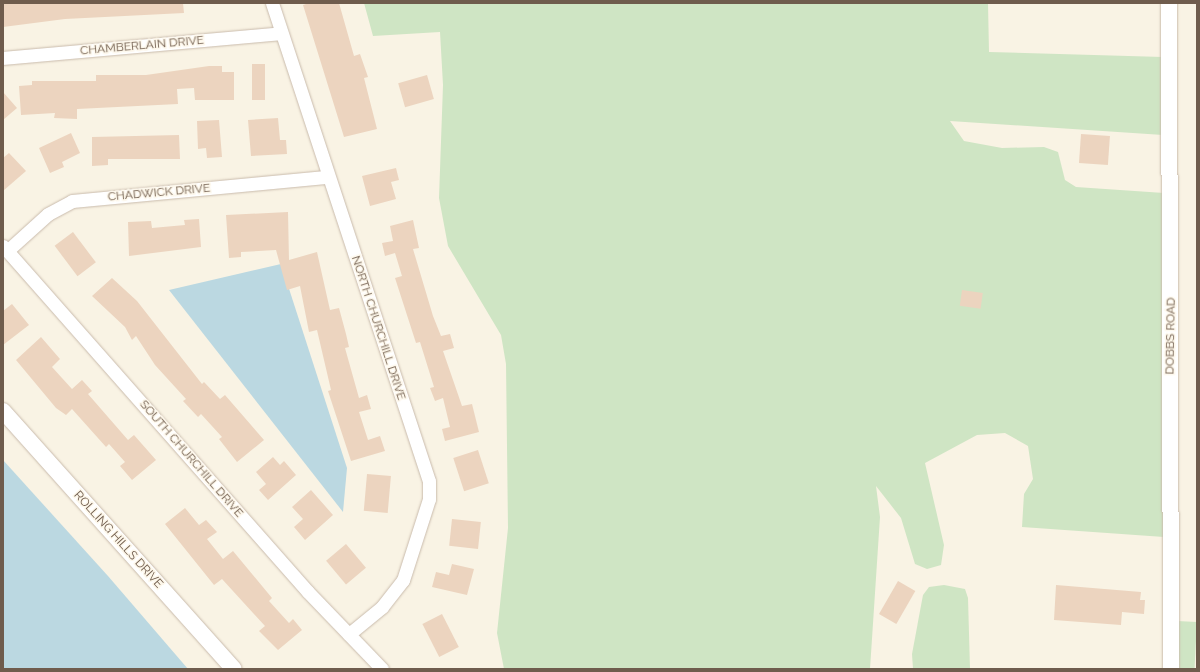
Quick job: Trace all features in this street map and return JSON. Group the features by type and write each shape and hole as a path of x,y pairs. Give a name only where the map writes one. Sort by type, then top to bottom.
{"street":[{"name":"NORTH CHURCHILL DRIVE","path":"272,3 429,481 429,499 403,580 382,608 349,634"},
{"name":"DOBBS ROAD","path":"1169,3 1171,669"},
{"name":"CHAMBERLAIN DRIVE","path":"3,58 281,33"},
{"name":"CHADWICK DRIVE","path":"5,249 48,214 72,201 328,177"},
{"name":"SOUTH CHURCHILL DRIVE","path":"5,249 382,669"},
{"name":"ROLLING HILLS DRIVE","path":"3,411 234,669"}],"green space":[{"path":"364,3 988,3 989,52 1163,57 1163,135 950,121 964,141 1002,148 1044,147 1058,152 1065,180 1076,187 1164,193 1164,537 1022,527 1024,494 1033,479 1028,446 1005,433 977,435 925,463 944,545 941,565 927,569 915,564 901,518 876,486 880,517 870,669 504,669 497,633 508,528 506,364 501,335 448,246 439,198 443,85 440,32 373,36"},
{"path":"944,585 965,589 968,598 970,669 913,669 912,654 923,595 929,587"},
{"path":"1177,621 1197,622 1195,669 1174,669"}],"water":[{"path":"281,264 347,468 343,512 169,290"},
{"path":"3,460 108,576 188,669 3,669"}],"building":[{"path":"3,3 183,3 184,13 65,19 3,27"},
{"path":"309,3 339,3 354,56 360,54 368,77 364,78 377,129 344,137 303,5"},
{"path":"252,64 265,64 265,100 252,100"},
{"path":"209,66 222,66 222,72 234,72 234,100 195,100 194,88 177,89 178,104 77,109 77,119 54,118 55,113 21,115 19,86 32,85 32,81 96,81 96,75 146,75"},
{"path":"427,75 434,99 405,107 398,83"},
{"path":"3,92 17,108 3,120"},
{"path":"278,118 280,140 286,140 287,154 251,156 248,120"},
{"path":"219,120 222,157 207,158 206,148 198,149 197,121"},
{"path":"71,133 80,153 62,162 64,167 50,173 39,148"},
{"path":"1081,134 1110,136 1108,165 1079,163"},
{"path":"179,135 180,159 108,159 108,165 92,166 92,137"},
{"path":"9,153 26,171 3,191 3,158"},
{"path":"396,168 399,180 391,182 396,199 370,206 362,176"},
{"path":"288,212 289,260 317,252 330,310 339,308 349,347 345,348 359,398 367,395 371,409 359,412 368,440 380,436 385,451 351,461 328,391 331,390 317,330 309,332 300,286 287,290 276,250 241,252 241,257 229,258 226,215"},
{"path":"199,219 201,247 129,256 128,222 151,221 152,228 185,225 184,220"},
{"path":"413,220 419,248 413,249 433,316 441,336 450,334 454,348 443,351 462,406 472,404 479,432 445,441 442,429 450,427 443,398 435,401 430,388 434,387 420,342 416,343 395,278 402,276 395,253 385,256 382,243 393,241 390,226"},
{"path":"73,232 96,262 78,276 55,246"},
{"path":"112,278 137,301 202,384 204,382 220,399 225,395 264,440 237,462 219,439 222,437 201,414 198,417 183,401 186,399 155,365 136,336 132,340 125,327 92,296"},
{"path":"962,290 983,293 981,309 960,306"},
{"path":"12,304 29,325 3,345 3,311"},
{"path":"41,337 60,359 52,367 72,389 82,380 92,391 88,394 128,440 134,435 156,460 132,480 120,466 125,462 109,444 106,447 72,409 66,415 56,408 16,360"},
{"path":"478,450 489,483 464,491 453,458"},
{"path":"273,457 280,465 284,461 296,475 268,500 259,490 266,484 256,472"},
{"path":"367,474 391,476 388,513 364,511"},
{"path":"311,490 333,515 305,540 294,527 303,519 292,507"},
{"path":"185,508 199,525 206,520 217,532 207,539 223,559 233,551 272,598 269,601 289,623 293,619 302,630 278,650 259,631 265,626 222,579 214,585 165,524"},
{"path":"452,519 481,522 478,549 449,546"},
{"path":"346,544 366,568 346,584 326,561"},
{"path":"452,564 474,569 467,595 432,587 436,572 449,575"},
{"path":"898,581 915,591 896,624 879,614"},
{"path":"1056,585 1141,592 1140,600 1145,600 1144,614 1122,612 1121,625 1054,620"},
{"path":"442,614 459,647 439,657 422,624"}]}
